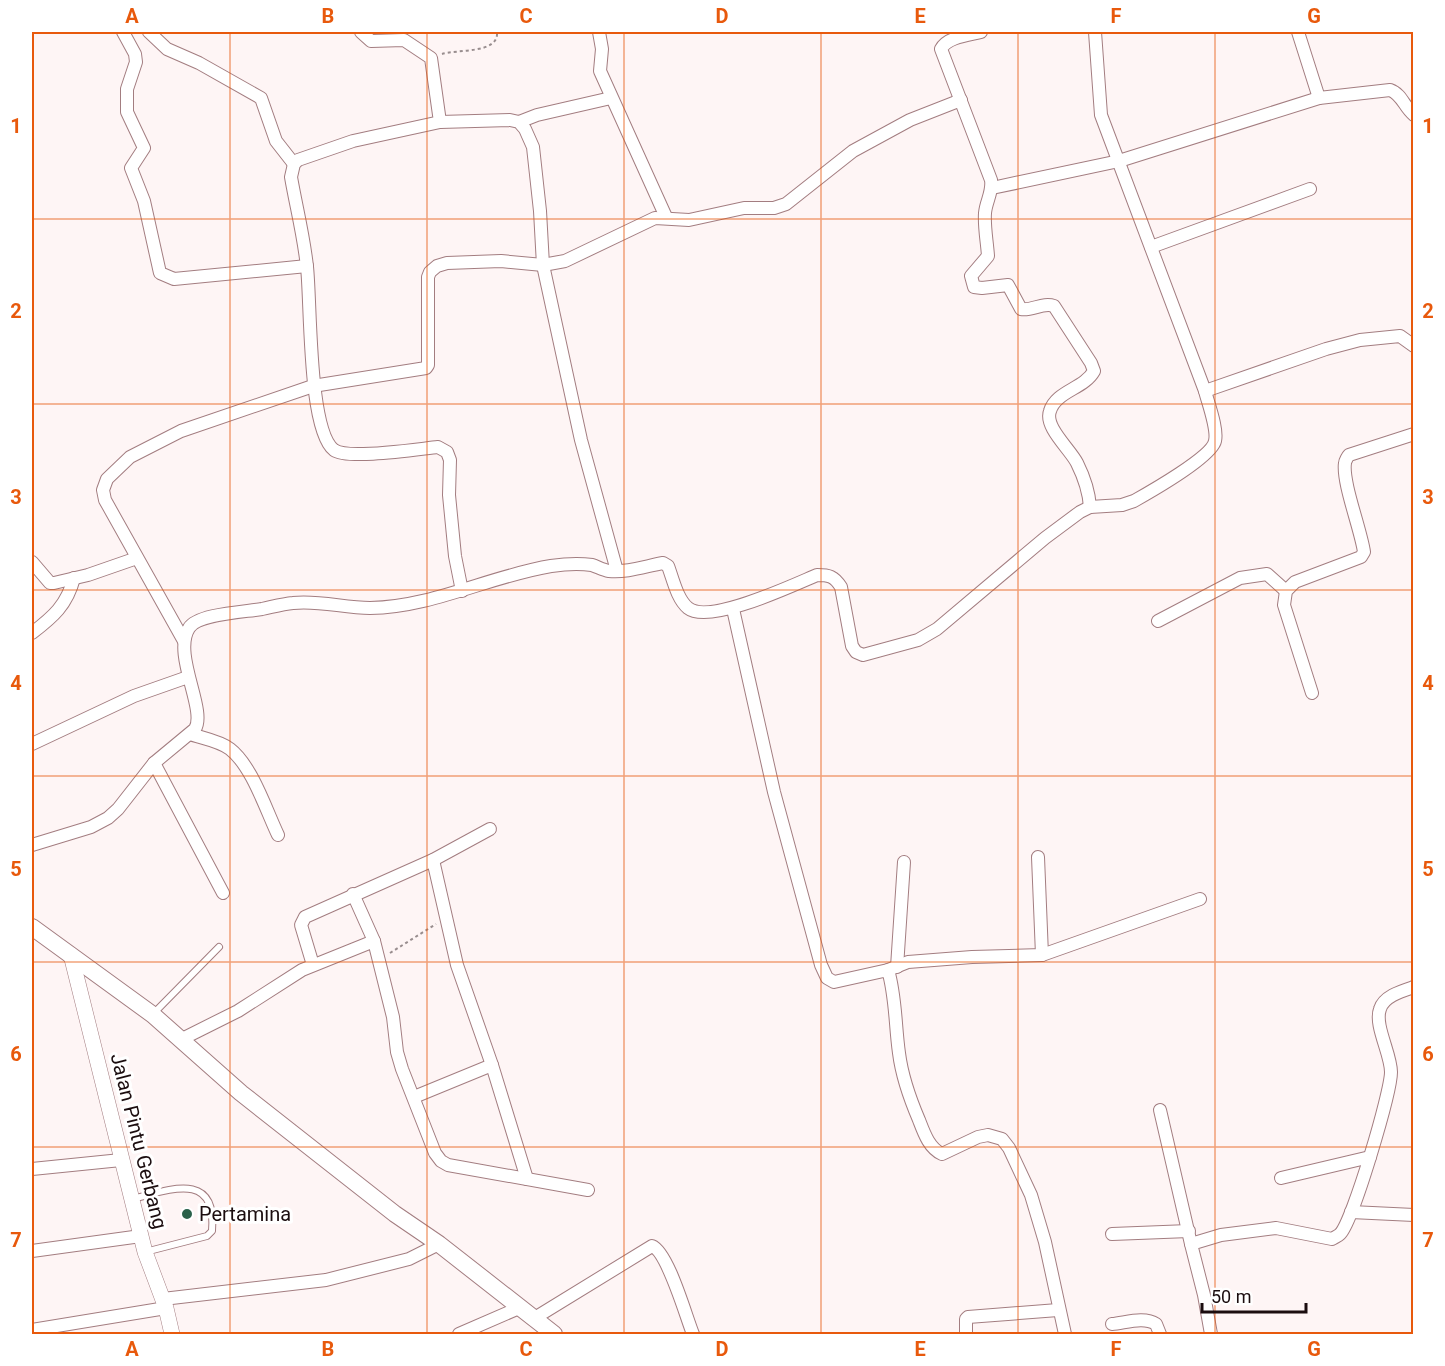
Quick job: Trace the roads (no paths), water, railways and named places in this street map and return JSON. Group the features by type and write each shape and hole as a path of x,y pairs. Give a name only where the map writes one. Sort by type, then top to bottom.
{"main road":[{"path":"32,927 153,1015 241,1093 554,1335"}],"street":[{"path":"123,32 135,54 136,62 127,89 127,112 144,148 131,168 144,201 160,273 174,279 307,266"},
{"path":"149,32 167,49 199,63 261,99 276,141 294,164"},
{"path":"361,32 371,41 404,40 431,58 440,122"},
{"path":"599,32 603,49 600,71 666,217"},
{"path":"981,32 951,40 943,44 941,49 991,180 992,188 985,211 988,256 971,276 971,282 974,287 982,288 1008,285 1021,309 1050,304 1054,306 1092,363 1094,371 1091,377 1060,398 1052,405 1049,413 1049,421 1053,430 1070,450 1077,463 1089,494 1090,507"},
{"path":"184,641 188,628 196,620 209,616 237,614 294,603 370,608 404,604 462,591 551,566 576,564 617,571 663,563 668,566 683,602 690,610 699,612 733,609 817,575 829,575 841,587 852,646 856,652 863,655 918,640 937,629 1045,538 1080,512 1090,507 1122,505 1134,501 1205,456 1215,443 1216,435 1205,391 1119,161 1107,136 1101,115 1095,32"},
{"path":"1298,32 1319,98"},
{"path":"992,188 1119,161 1319,98 1390,90 1397,92 1406,109 1413,115"},
{"path":"462,591 455,556 449,495 450,460 447,452 438,447 375,454 341,454 333,450 323,432 313,386 307,266 291,177 294,164 298,160 353,141 440,122 510,120 519,122 537,115 611,98"},
{"path":"32,845 91,827 108,818 118,809 154,763 199,724 188,677 184,641 105,500 103,489 107,479 130,456 181,431 313,386 426,368 428,365 428,277 437,266 447,263 501,261 543,266 571,259 655,218 689,220 744,208 774,208 786,204 853,151 910,120 962,100"},
{"path":"519,122 525,129 533,147 543,266 581,440 617,571"},
{"path":"1151,247 1310,189"},
{"path":"1205,391 1326,349 1360,340 1400,336 1413,346"},
{"path":"1312,693 1284,605 1286,591 1295,582 1361,557 1364,552 1361,533 1347,480 1345,462 1349,455 1413,434"},
{"path":"32,562 50,583 74,578 137,558"},
{"path":"1158,621 1240,578 1267,574 1286,591"},
{"path":"32,633 60,609 74,578"},
{"path":"733,609 774,792 821,965 827,978 834,982 908,962 1042,955 1200,899"},
{"path":"32,744 134,696 188,677"},
{"path":"190,734 229,748 236,756 247,770 278,835"},
{"path":"154,763 223,893"},
{"path":"313,966 302,933 302,922 305,917 433,860 490,829"},
{"path":"1038,857 1042,955"},
{"path":"433,860 462,984 492,1065 527,1179"},
{"path":"904,862 892,985 899,1055 907,1091 923,1131 934,1150 942,1154 978,1137 988,1135 1002,1139 1009,1148 1031,1194 1045,1242 1065,1335"},
{"path":"353,894 374,941 393,1017 397,1052 402,1069 435,1153 441,1161 448,1165 588,1190"},
{"path":"180,1040 238,1011 286,980 313,966 374,941"},
{"name":"Jalan Pintu Gerbang","path":"71,955 145,1252 164,1303 172,1335"},
{"path":"1112,1234 1190,1237 1276,1228 1332,1239 1340,1233 1351,1212 1370,1157 1391,1071 1379,1020 1379,1009 1395,994 1413,987"},
{"path":"414,1097 492,1065"},
{"path":"1160,1110 1204,1295 1211,1335"},
{"path":"1281,1178 1370,1157"},
{"path":"32,1169 121,1160"},
{"path":"1351,1212 1413,1215"},
{"path":"32,1251 141,1236"},
{"path":"32,1330 164,1303 326,1280 409,1259 439,1244"},
{"path":"533,1318 652,1246 658,1250 672,1276 693,1335"},
{"path":"459,1335 519,1308"},
{"path":"966,1335 968,1317 1058,1310"},
{"path":"1112,1324 1140,1320 1152,1321 1156,1324 1160,1335"}],"lane":[{"path":"153,1015 219,947"},
{"path":"132,1199 179,1189 200,1190 208,1197 213,1222 212,1231 207,1236 145,1252"}],"place":[{"name":"Pertamina","path":"187,1214"}]}
